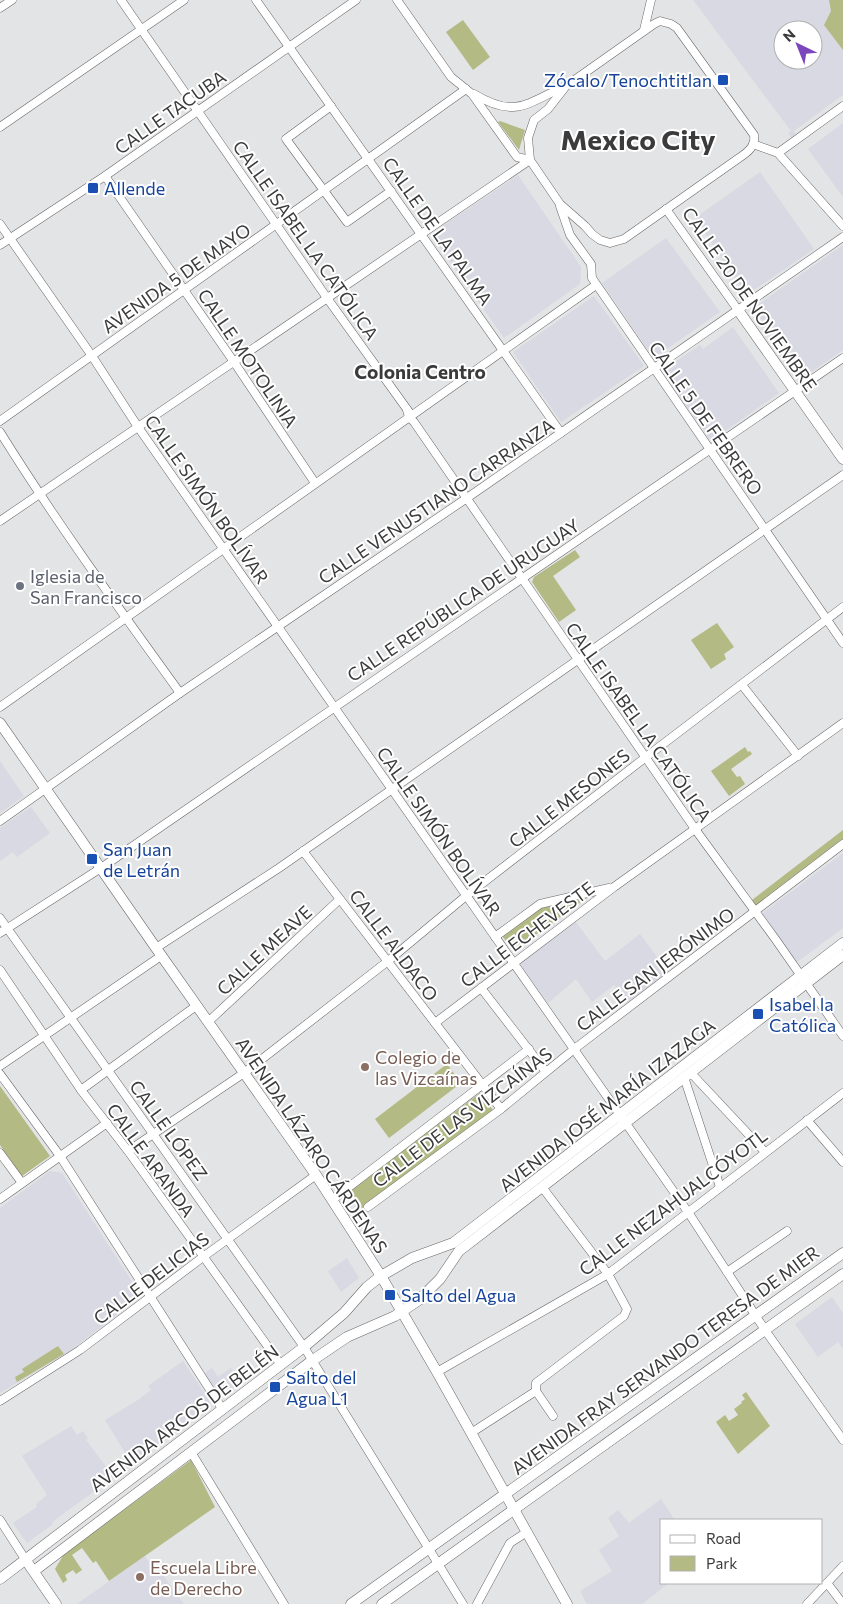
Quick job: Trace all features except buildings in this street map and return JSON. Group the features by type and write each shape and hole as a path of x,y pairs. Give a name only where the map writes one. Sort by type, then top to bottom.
{"main road":[{"name":"CALLE 20 DE NOVIEMBRE","path":"738,310 843,459"},
{"name":"AVENIDA LÁZARO CÁRDENAS","path":"0,724 316,1175 381,1276 567,1604"},
{"name":"AVENIDA JOSÉ MARÍA IZAZAGA","path":"402,1312 430,1291 459,1251 542,1187 622,1119 687,1075 803,980 843,943"},
{"name":"AVENIDA JOSÉ MARÍA IZAZAGA","path":"381,1276 412,1258 453,1243 622,1119 803,980 843,955"},
{"name":"AVENIDA FRAY SERVANDO TERESA DE MIER","path":"351,1604 843,1253"},
{"name":"AVENIDA FRAY SERVANDO TERESA DE MIER","path":"382,1604 843,1274"},
{"name":"AVENIDA ARCOS DE BELÉN","path":"0,1579 304,1347 344,1313 361,1293 381,1276"},
{"name":"AVENIDA ARCOS DE BELÉN","path":"34,1571 313,1360 352,1334 384,1322 402,1312"},
{"path":"25,1559 56,1604"}],"street":[{"path":"0,8 12,0"},
{"name":"CALLE ISABEL LA CATÓLICA","path":"121,0 695,829 843,1036"},
{"path":"0,127 184,0"},
{"name":"CALLE DE LA PALMA","path":"256,0 561,433"},
{"name":"CALLE TACUBA","path":"0,246 105,176 356,0"},
{"path":"396,0 451,77 466,89 496,105 516,108 530,104 566,86 654,24 660,21 671,24 676,28 754,135 753,144 739,158 624,239 610,243 600,240 560,204 530,160 528,138 532,124 566,86"},
{"path":"644,30 651,0"},
{"path":"466,89 484,110 517,157 530,160"},
{"name":"AVENIDA 5 DE MAYO","path":"0,421 466,89"},
{"path":"331,106 286,139 347,222 391,191"},
{"path":"778,153 843,106"},
{"path":"753,144 778,153 843,226"},
{"path":"0,521 530,160"},
{"name":"CALLE MOTOLINIA","path":"105,176 315,483"},
{"name":"CALLE 5 DE FEBRERO","path":"560,204 570,235 591,264 592,278 843,643"},
{"name":"CALLE 20 DE NOVIEMBRE","path":"666,209 738,310"},
{"name":"CALLE SIMÓN BOLÍVAR","path":"0,224 92,356 138,427 688,1212 765,1330 843,1440"},
{"name":"CALLE VENUSTIANO CARRANZA","path":"0,821 180,693 467,498 843,237"},
{"path":"0,707 596,284"},
{"name":"CALLE REPÚBLICA DE URUGUAY","path":"3,931 101,868 334,706 843,358"},
{"path":"0,432 39,494 125,618 180,693"},
{"path":"0,1066 70,1018 158,952 843,476"},
{"name":"CALLE MESONES","path":"388,961 466,896 843,607"},
{"path":"742,685 798,756"},
{"name":"CALLE ECHEVESTE","path":"435,1023 614,887 843,723"},
{"name":"CALLE SAN JERÓNIMO","path":"573,1050 843,844"},
{"name":"CALLE ALDACO","path":"303,851 501,1109"},
{"path":"495,936 540,904 614,887"},
{"name":"CALLE MEAVE","path":"208,1022 340,900"},
{"name":"CALLE LÓPEZ","path":"0,918 3,931 70,1018 229,1239 313,1360 464,1604"},
{"path":"128,1151 244,1073 388,961"},
{"name":"CALLE ARANDA","path":"0,970 81,1090 128,1151 281,1365"},
{"path":"481,988 546,1072"},
{"path":"81,1090 196,1006"},
{"path":"332,1200 529,1049"},
{"name":"CALLE DE LAS VIZCAÍNAS","path":"368,1207 501,1109 573,1050"},
{"path":"0,1074 60,1156 223,1410"},
{"path":"687,1075 765,1152"},
{"path":"687,1075 720,1186"},
{"name":"CALLE NEZAHUALCÓYOTL","path":"437,1372 608,1274 843,1093"},
{"path":"807,1120 843,1162"},
{"path":"0,1199 107,1123"},
{"path":"0,1153 22,1183"},
{"name":"CALLE DELICIAS","path":"0,1400 68,1358 316,1175"},
{"path":"542,1187 608,1274 626,1305 624,1316 536,1383 536,1391 553,1416"},
{"path":"727,1272 788,1231"},
{"path":"471,1433 536,1391"},
{"path":"191,1452 284,1604"},
{"path":"0,1520 25,1559"},
{"path":"477,1604 510,1543 527,1532"},
{"path":"807,1604 843,1566"},
{"path":"827,1583 843,1604"}],"shaded area":[{"path":"693,0 843,0 843,95 794,131 796,134 791,138 788,133 791,131"},
{"path":"843,123 843,197 808,149"},
{"path":"760,172 814,249 748,294 744,292 695,218"},
{"path":"518,175 581,267 580,284 504,338 432,236 432,233"},
{"path":"666,238 720,312 655,357 652,356 602,283"},
{"path":"843,245 843,350 803,378 755,310 756,306"},
{"path":"594,296 644,366 561,422 513,352"},
{"path":"733,327 779,393 711,441 664,372 666,368 700,345 703,349"},
{"path":"0,761 24,796 0,813"},
{"path":"31,807 50,833 17,857 13,852 0,861 0,828"},
{"path":"843,853 843,928 796,963 760,915"},
{"path":"575,921 605,961 640,934 668,972 627,1003 614,985 592,1002 576,979 548,1003 525,972 521,965 522,959"},
{"path":"50,1171 62,1173 140,1294 139,1298 67,1353 0,1393 0,1208"},
{"path":"347,1258 359,1278 341,1292 328,1271"},
{"path":"832,1297 843,1313 843,1349 838,1342 818,1357 795,1324"},
{"path":"183,1361 211,1403 132,1464 105,1420 138,1400 151,1390 148,1386"},
{"path":"212,1368 218,1377 231,1368 240,1383 220,1396 204,1374"},
{"path":"71,1426 77,1435 83,1431 88,1438 86,1440 114,1477 52,1522 53,1524 27,1543 13,1523 37,1507 36,1504 47,1495 22,1456"},
{"path":"661,1499 674,1519 660,1519 660,1584 668,1584 642,1604 587,1604 580,1591 612,1571 599,1550 619,1536 608,1518 618,1510 629,1523"},
{"name":"Escuela Libre de Derecho","path":"145,1556 156,1572 159,1570 184,1604 77,1604"}],"green space":[{"path":"829,0 843,0 843,50 824,25 831,11"},
{"path":"463,20 490,57 473,70 446,32"},
{"path":"500,121 525,130 519,150 498,122"},
{"path":"575,550 580,557 553,576 576,610 559,622 532,582 534,577"},
{"path":"717,623 734,647 724,654 726,659 711,669 691,640"},
{"path":"745,747 752,754 731,769 737,777 740,776 745,784 729,796 711,771"},
{"path":"843,830 843,847 758,910 752,900"},
{"path":"591,895 513,951 501,934 541,906"},
{"path":"447,1064 461,1083 389,1138 375,1119"},
{"path":"0,1086 50,1156 22,1176 0,1145"},
{"path":"480,1093 493,1110 360,1210 347,1193"},
{"path":"58,1346 64,1354 17,1382 15,1377 24,1372 22,1369"},
{"path":"746,1392 770,1426 738,1454 716,1422 725,1415 729,1421 738,1415 734,1409 745,1399 742,1395"},
{"path":"191,1460 215,1507 109,1581 96,1561 93,1563 82,1548 72,1555 82,1570 76,1574 73,1570 65,1575 67,1580 63,1583 55,1569 64,1554"}],"place":[{"name":"Zócalo/Tenochtitlan","path":"723,80"},
{"name":"Allende","path":"93,188"},
{"name":"Iglesia de San Francisco","path":"20,586"},
{"name":"San Juan de Letrán","path":"92,859"},
{"name":"Isabel la Católica","path":"758,1014"},
{"name":"Colegio de las Vizcaínas","path":"365,1067"},
{"name":"Salto del Agua","path":"390,1295"},
{"name":"Salto del Agua L1","path":"275,1387"},
{"name":"Escuela Libre de Derecho","path":"140,1577"}],"district":[{"name":"Mexico City","path":"638,139"},
{"name":"Colonia Centro","path":"420,371"}]}
